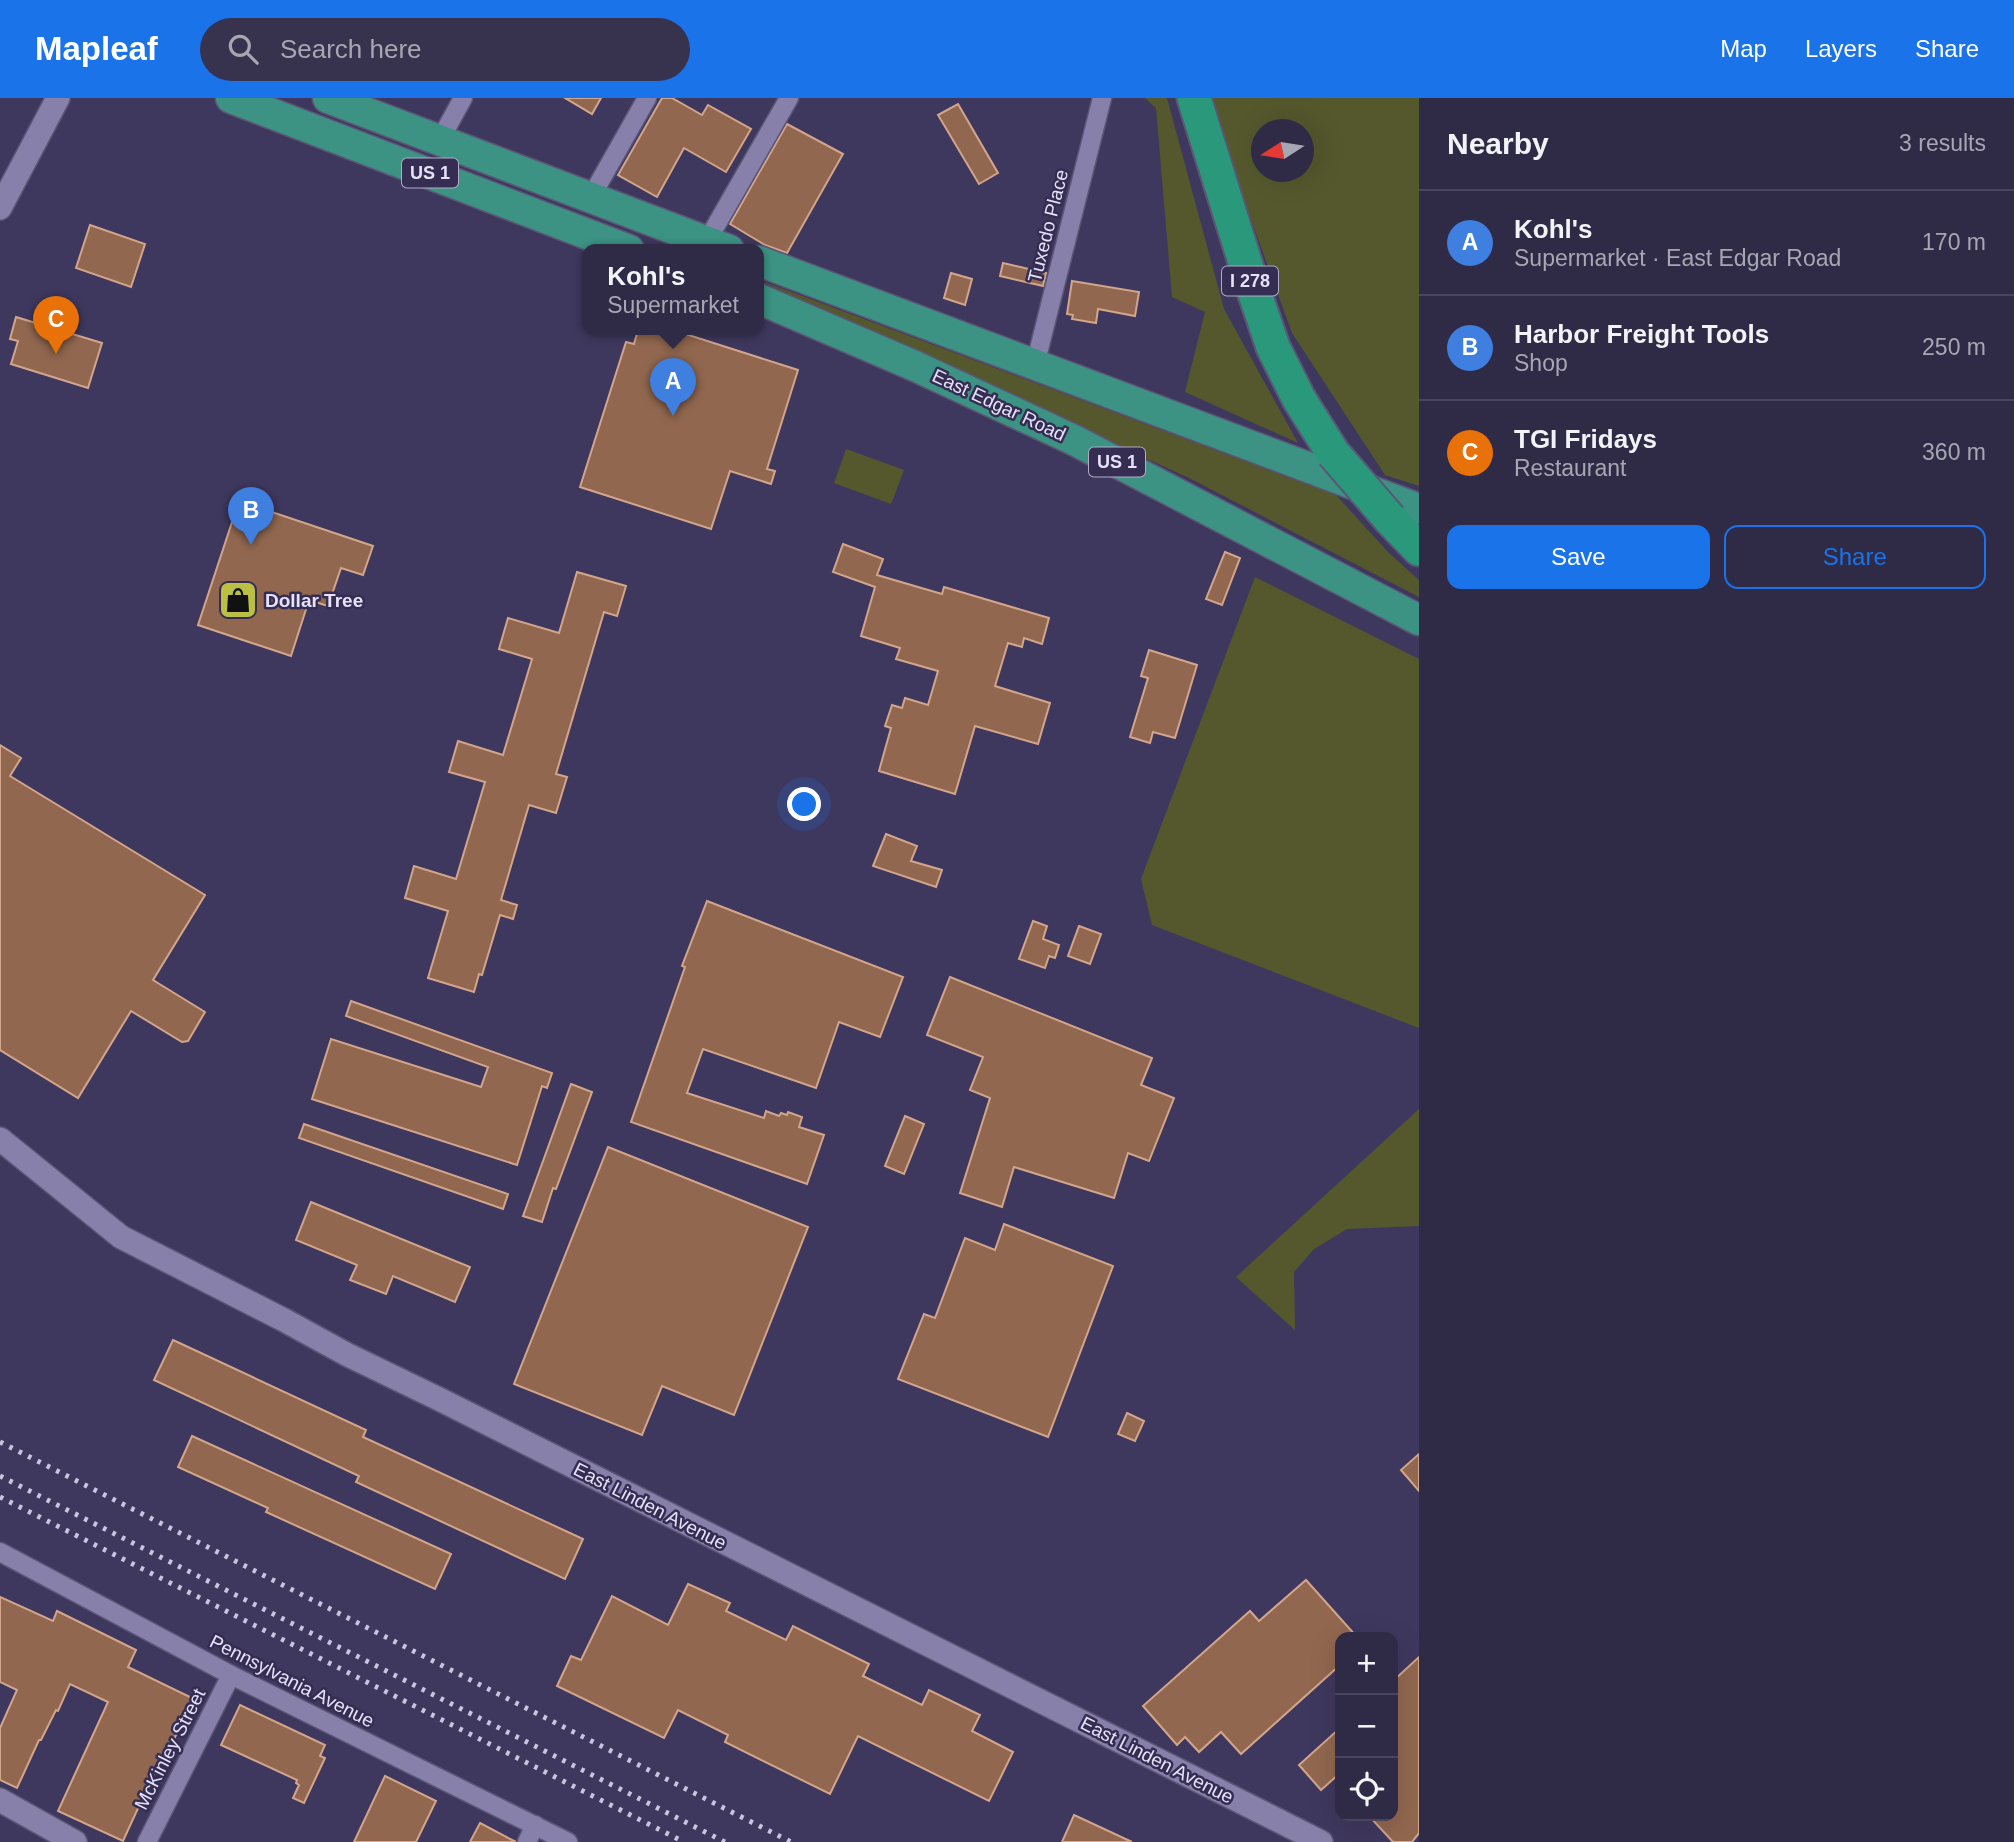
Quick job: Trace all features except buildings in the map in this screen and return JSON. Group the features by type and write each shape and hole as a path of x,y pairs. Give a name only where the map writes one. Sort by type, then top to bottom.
{"highway":[{"name":"US 1","path":"231,98 613,244"},
{"name":"US 1","path":"328,98 713,244"},
{"name":"I 278","path":"1194,98 1273,347 1299,399 1333,453 1404,514 1419,549"},
{"path":"764,263 1035,365 1404,514"},
{"name":"East Edgar Road","path":"764,301 915,366 1074,440 1419,620"}],"street":[{"path":"0,208 58,98"},
{"path":"440,140 463,98"},
{"path":"591,197 647,98"},
{"path":"719,244 789,98"},
{"name":"Tuxedo Place","path":"1035,365 1102,98"},
{"name":"East Linden Avenue","path":"0,1139 121,1237 346,1354 1321,1842"},
{"name":"Pennsylvania Avenue","path":"0,1552 231,1675 568,1842"},
{"name":"McKinley Street","path":"147,1842 231,1675"},
{"path":"0,1800 75,1842"},
{"path":"527,1842 535,1825"}],"green space":[{"path":"1145,98 1167,98 1224,309 1298,443 1185,392 1205,312 1172,297 1156,108"},
{"path":"1210,98 1419,98 1419,486 1385,475 1292,333"},
{"path":"764,282 1336,495 1389,553 1419,580 1419,597 1191,479"},
{"path":"846,449 904,470 891,504 834,483"},
{"path":"1255,577 1419,659 1419,1028 1152,925 1141,879"},
{"path":"1419,1109 1419,1226 1347,1229 1314,1249 1294,1272 1295,1330 1236,1277"}],"railway":[{"path":"0,1442 791,1842"},
{"path":"0,1476 725,1842"},
{"path":"0,1497 684,1842"}],"place":[{"name":"TGI Fridays","path":"56,354"},
{"name":"Kohl's","path":"673,416"},
{"name":"Harbor Freight Tools","path":"251,545"},
{"name":"Dollar Tree","path":"238,600"}]}
